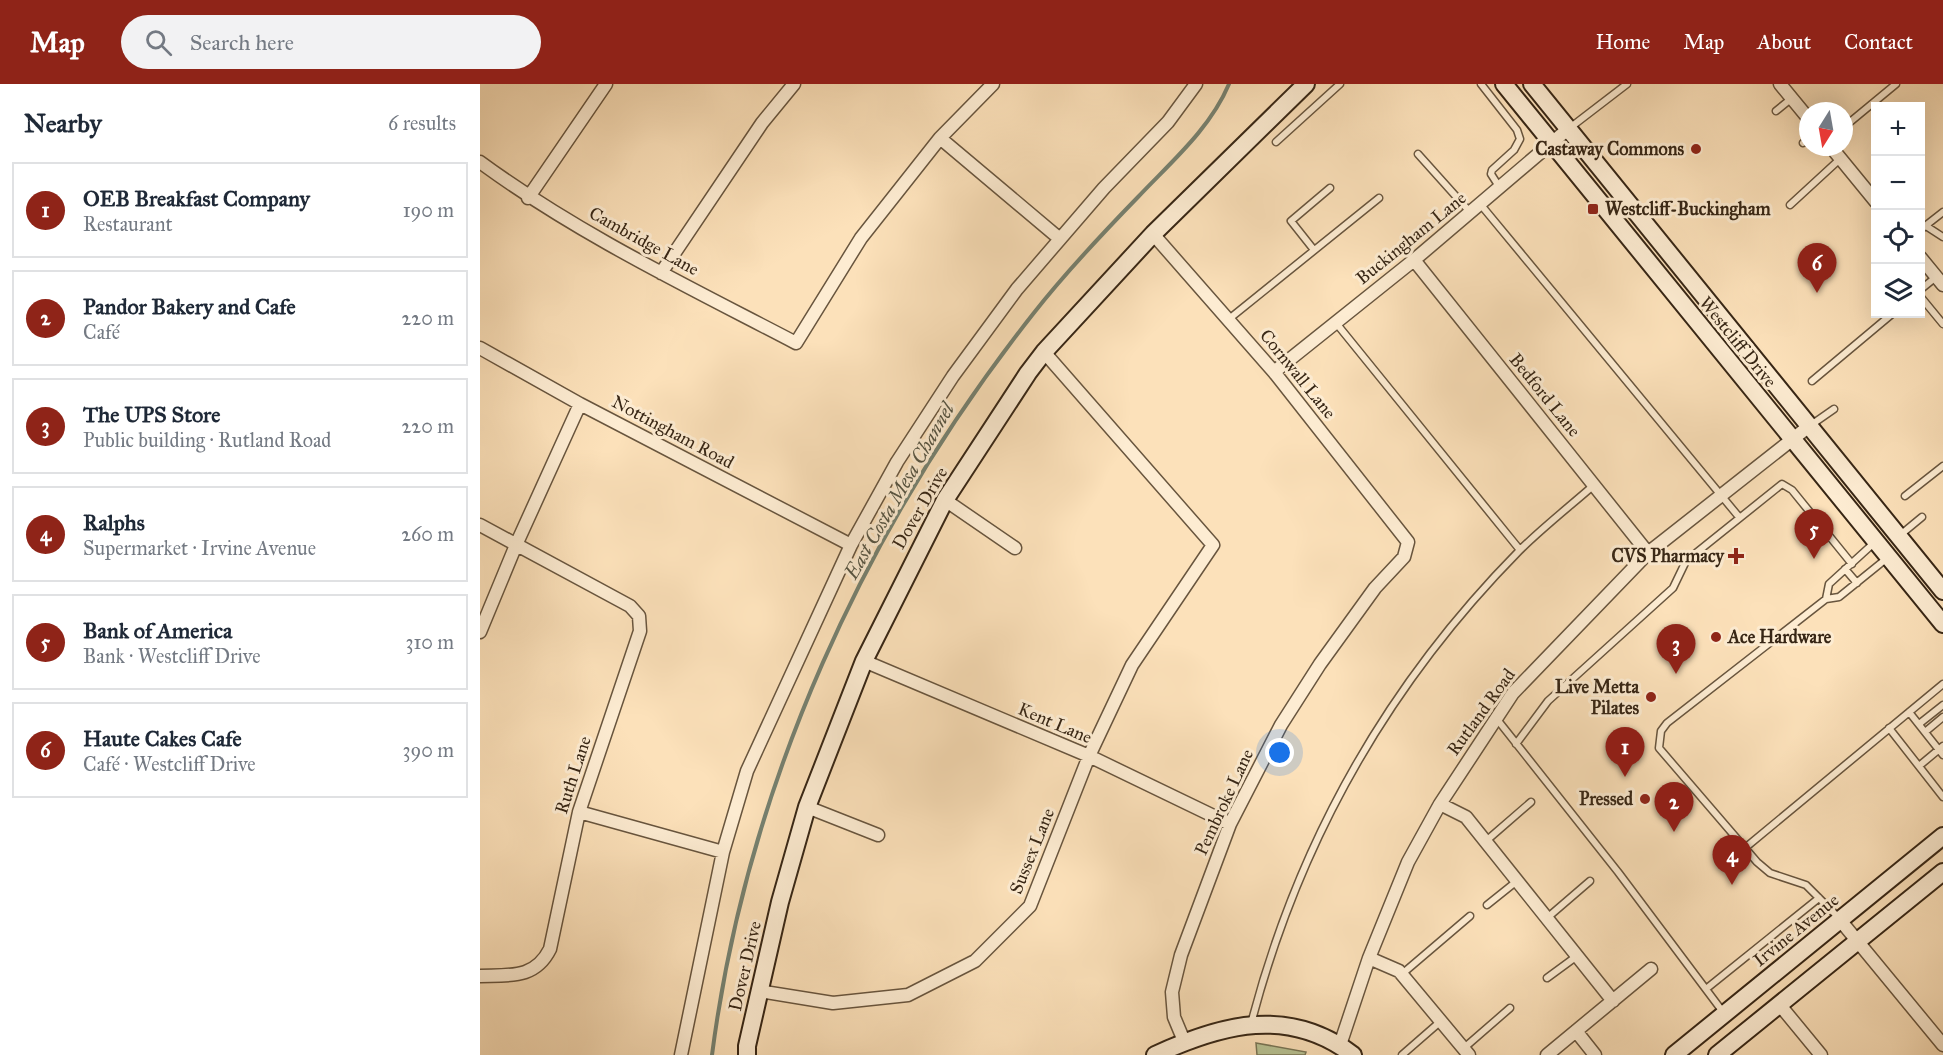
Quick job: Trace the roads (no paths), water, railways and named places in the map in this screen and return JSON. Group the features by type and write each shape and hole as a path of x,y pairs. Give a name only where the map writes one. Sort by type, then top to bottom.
{"street":[{"path":"528,198 606,84"},
{"path":"661,273 762,123 794,84"},
{"path":"993,84 940,138 1060,238"},
{"path":"681,1055 723,852 747,771 851,545 897,462 953,376 1017,289 1104,188 1168,122 1196,84"},
{"name":"Dover Drive","path":"747,1055 780,902 807,807 864,661 945,500 1044,352 1153,234 1306,84"},
{"name":"Westcliff Drive","path":"1503,84 1943,624"},
{"name":"Westcliff Drive","path":"1532,84 1943,591"},
{"path":"1780,84 1799,107"},
{"name":"Buckingham Lane","path":"1274,372 1476,209 1568,129"},
{"name":"Cambridge Lane","path":"480,162 528,198 661,273 796,343 861,238 940,138"},
{"path":"1838,156 1871,197"},
{"name":"Cornwall Lane","path":"1153,234 1274,372 1408,542"},
{"name":"Bedford Lane","path":"1414,260 1648,553"},
{"path":"1925,263 1940,281"},
{"name":"Nottingham Road","path":"480,348 580,404 851,545"},
{"name":"Sussex Lane","path":"759,991 832,1003 908,995 975,960 1030,906 1089,756 1132,665 1213,545 1044,352"},
{"path":"480,632 516,545 580,404"},
{"name":"Rutland Road","path":"1347,1050 1369,958 1408,862 1440,804 1513,693 1648,553 1808,427"},
{"path":"945,500 1015,548"},
{"path":"480,525 516,545"},
{"path":"1881,550 1898,537"},
{"name":"Pembroke Lane","path":"1184,1041 1174,1017 1172,992 1181,954 1230,824 1281,725 1314,672 1375,588 1404,557 1408,542"},
{"name":"Ruth Lane","path":"480,976 531,971 544,962 550,949 579,812 640,631 639,616 630,606 516,545"},
{"name":"Kent Lane","path":"864,661 1089,756 1230,824"},
{"path":"1440,804 1466,817 1613,1001"},
{"path":"807,807 878,835"},
{"path":"579,812 723,852"},
{"name":"Irvine Avenue","path":"1674,1055 1943,836"},
{"path":"1717,1055 1942,873"},
{"path":"1840,920 1943,1045"},
{"path":"1369,958 1402,974 1466,1052"},
{"path":"1547,1055 1652,969"},
{"path":"1779,1004 1821,1055"},
{"path":"1155,1055 1209,1032 1251,1024 1301,1030 1347,1050"},
{"path":"1576,1031 1595,1055"}],"lane":[{"path":"1276,142 1340,84"},
{"path":"1480,84 1517,130 1520,139 1514,150 1492,170 1491,174 1500,189"},
{"path":"1568,129 1628,84"},
{"path":"1853,120 1896,84"},
{"path":"1776,111 1792,98"},
{"path":"1418,154 1476,209 1739,517"},
{"path":"1790,205 1841,159"},
{"path":"1314,250 1291,221 1330,188"},
{"path":"1229,318 1379,198"},
{"path":"1925,226 1943,212"},
{"path":"1925,229 1943,237"},
{"path":"1925,288 1940,281"},
{"path":"1925,302 1943,324"},
{"path":"1812,381 1887,318"},
{"path":"1336,323 1520,550"},
{"path":"1808,427 1834,409"},
{"path":"1905,496 1943,466"},
{"path":"1516,744 1548,701 1673,588 1686,561 1778,486 1784,484 1792,490 1852,564"},
{"path":"1251,1024 1278,930 1309,854 1350,774 1403,688 1449,628 1520,550 1594,485"},
{"path":"1898,537 1922,516"},
{"path":"1826,599 1829,584 1845,569 1881,550"},
{"path":"1840,920 1806,885 1770,873 1745,848 1659,748 1661,731 1667,723 1826,599 1839,597 1857,583 1881,550"},
{"path":"1845,569 1857,583"},
{"path":"1745,848 1943,684"},
{"path":"1918,724 1943,705"},
{"path":"1909,712 1942,750 1919,766"},
{"path":"1925,732 1943,717"},
{"path":"1496,718 1725,1013"},
{"path":"1889,729 1943,797"},
{"path":"1485,842 1531,802"},
{"path":"1487,905 1517,881"},
{"path":"1546,918 1590,881"},
{"path":"1706,989 1819,898"},
{"path":"1402,974 1470,916"},
{"path":"1547,978 1577,956"},
{"path":"1466,1052 1510,1008"},
{"path":"1402,1055 1441,1021"}],"waterway":[{"name":"East Costa Mesa Channel","path":"712,1055 729,954 753,855 785,758 823,663 867,571 917,482 972,396 1058,284 1201,130 1229,84"}],"place":[{"name":"Castaway Commons","path":"1696,149"},
{"name":"Westcliff-Buckingham","path":"1593,209"},
{"name":"Haute Cakes Cafe","path":"1817,293"},
{"name":"CVS Pharmacy","path":"1736,556"},
{"name":"Bank of America","path":"1814,559"},
{"name":"Ace Hardware","path":"1716,637"},
{"name":"The UPS Store","path":"1676,674"},
{"name":"Live Metta Pilates","path":"1651,697"},
{"name":"OEB Breakfast Company","path":"1625,777"},
{"name":"Pressed","path":"1645,799"},
{"name":"Pandor Bakery and Cafe","path":"1674,832"},
{"name":"Ralphs","path":"1732,885"}]}
